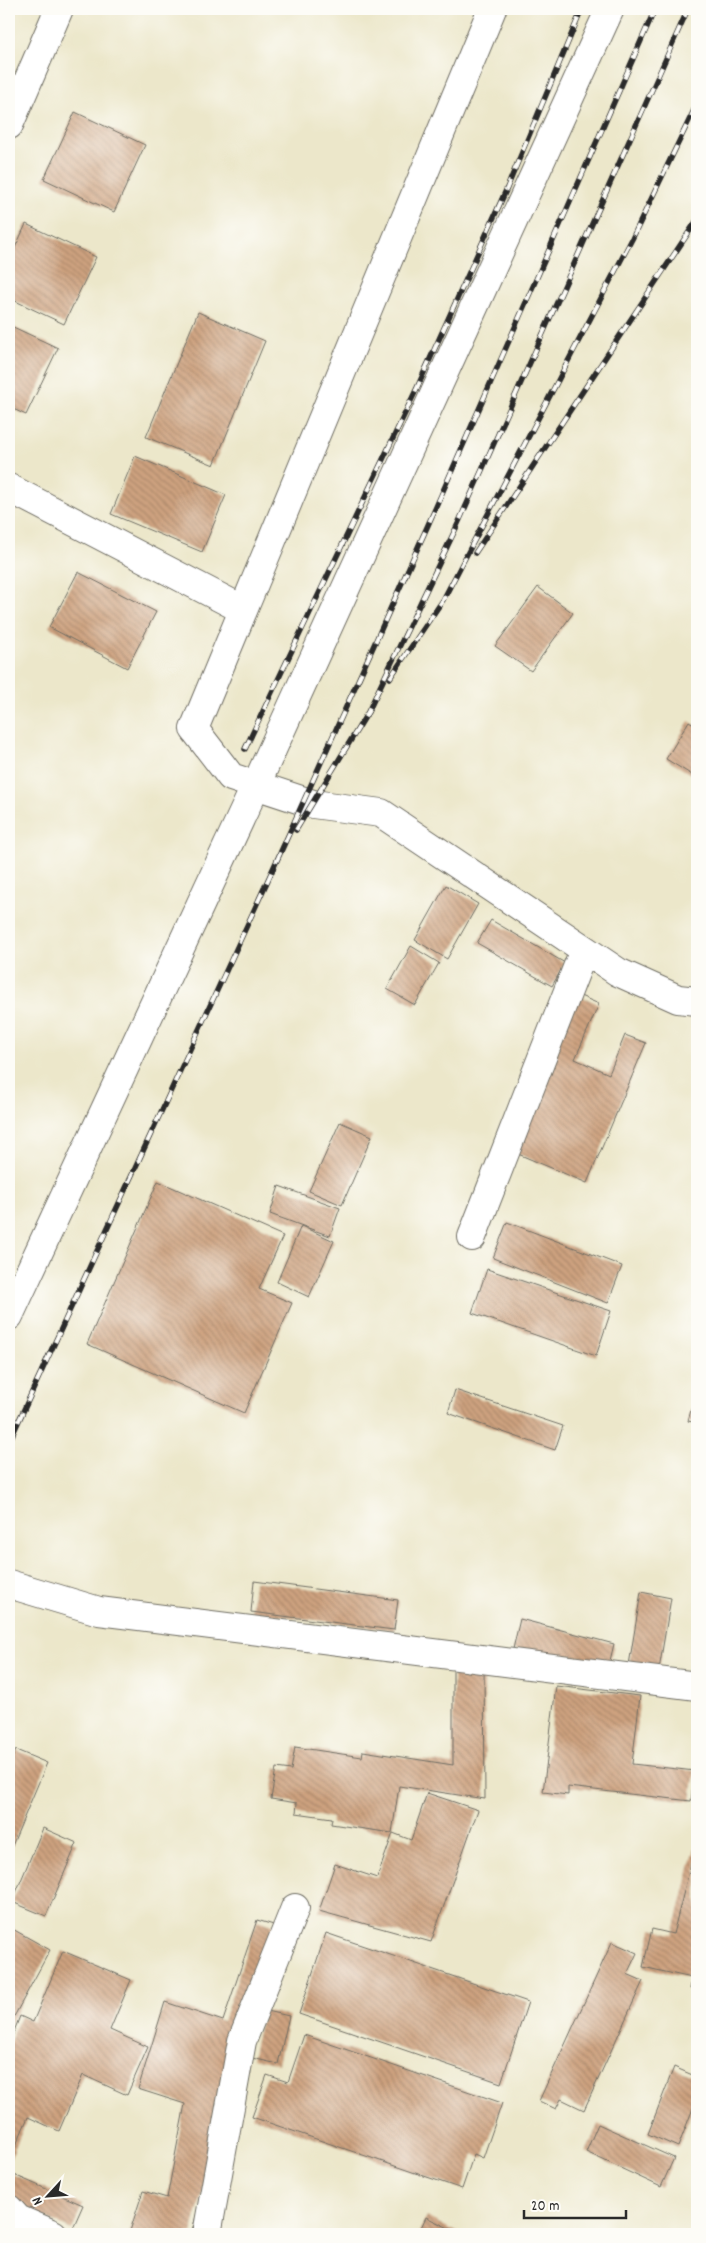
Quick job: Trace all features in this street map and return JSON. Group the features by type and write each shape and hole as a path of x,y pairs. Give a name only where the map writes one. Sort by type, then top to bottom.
{"street":[{"path":"9,126 59,9"},
{"path":"492,9 242,609 194,729 231,777 313,804 382,813 584,950 626,976 678,999 697,1001"},
{"path":"9,1316 256,785 610,9"},
{"path":"9,488 242,609"},
{"path":"472,1238 584,950"},
{"path":"9,1584 99,1611 697,1686"},
{"path":"207,2234 242,2040 295,1908"},
{"path":"9,2209 18,2219 53,2234"}],"building":[{"path":"75,112 145,145 114,212 44,179"},
{"path":"26,224 96,257 64,324 9,298 9,261"},
{"path":"198,312 265,341 214,465 146,437"},
{"path":"9,325 58,348 26,415 9,407"},
{"path":"135,456 226,495 202,552 111,514"},
{"path":"78,572 156,612 127,668 49,627"},
{"path":"538,587 573,613 531,671 495,646"},
{"path":"689,721 697,726 697,778 666,759"},
{"path":"446,885 478,904 447,959 415,940"},
{"path":"491,920 565,963 552,986 477,943"},
{"path":"411,946 439,963 415,1005 387,989"},
{"path":"578,995 599,1004 575,1059 609,1074 625,1035 646,1043 587,1183 511,1151"},
{"path":"340,1122 372,1136 342,1205 309,1191"},
{"path":"158,1181 283,1236 259,1289 292,1303 244,1413 87,1344"},
{"path":"279,1186 340,1208 330,1236 270,1214"},
{"path":"507,1222 622,1266 608,1303 493,1258"},
{"path":"301,1226 334,1241 309,1297 277,1282"},
{"path":"487,1269 611,1311 596,1356 472,1313"},
{"path":"697,1388 697,1423 688,1421"},
{"path":"455,1390 563,1426 555,1450 448,1413"},
{"path":"254,1581 398,1600 394,1630 251,1612"},
{"path":"641,1592 671,1598 658,1676 628,1671"},
{"path":"520,1619 614,1644 607,1673 513,1649"},
{"path":"453,1666 484,1666 485,1799 399,1786 392,1833 331,1824 332,1818 296,1813 297,1803 271,1799 276,1768 291,1770 295,1747 362,1757 363,1751 453,1765"},
{"path":"556,1686 640,1696 632,1764 695,1771 691,1801 568,1787 568,1795 543,1792"},
{"path":"16,1750 47,1763 9,1853 9,1765"},
{"path":"427,1793 478,1810 431,1942 319,1911 335,1864 377,1878 393,1833 411,1840"},
{"path":"43,1828 77,1843 46,1916 12,1902"},
{"path":"697,1840 697,1991 690,1989 692,1978 643,1967 652,1929 673,1934"},
{"path":"257,1920 277,1926 191,2234 129,2234 143,2191 167,2198 185,2104 138,2089 165,2002 223,2021"},
{"path":"9,1927 50,1950 9,2026"},
{"path":"326,1933 528,2002 501,2083 299,2014"},
{"path":"612,1942 637,1953 627,1974 643,1981 584,2110 561,2099 556,2109 539,2101"},
{"path":"63,1951 131,1980 110,2030 148,2047 127,2095 83,2075 59,2131 28,2117 9,2162 9,2044 20,2016 33,2022"},
{"path":"263,2010 289,2016 278,2064 252,2058"},
{"path":"304,2035 502,2103 483,2158 474,2154 462,2189 252,2117 267,2075 288,2082"},
{"path":"674,2067 697,2077 697,2098 678,2147 648,2134"},
{"path":"598,2124 674,2158 661,2187 586,2152"},
{"path":"12,2174 83,2205 72,2230 9,2203 9,2181"},
{"path":"426,2217 461,2234 418,2234"}],"railway":[{"path":"245,749 417,388 507,188 582,9"},
{"path":"9,1442 278,858 428,525 655,9"},
{"path":"296,830 368,712 457,526 688,9"},
{"path":"390,678 443,600 632,239 697,104"},
{"path":"475,553 697,220"}]}
